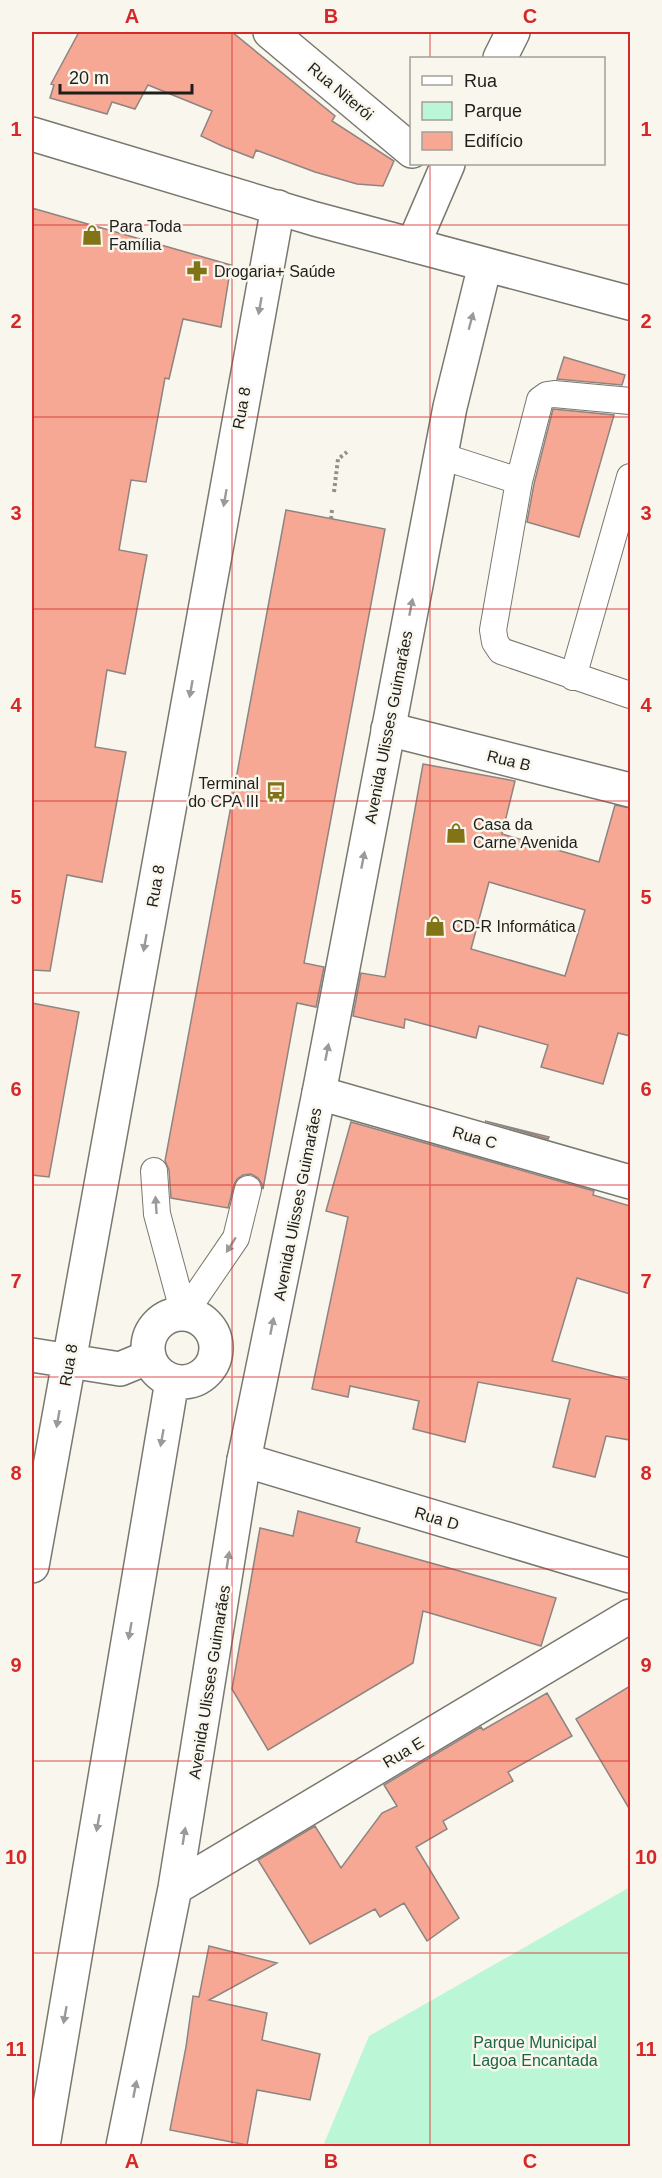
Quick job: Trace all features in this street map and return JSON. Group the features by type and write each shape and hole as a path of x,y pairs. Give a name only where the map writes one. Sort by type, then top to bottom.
{"main road":[{"name":"Rua Niterói","path":"270,32 410,150"},
{"path":"500,57 513,32"},
{"path":"32,134 278,207 630,303"},
{"path":"413,245 438,168"},
{"name":"Rua 8","path":"32,1566 278,207"},
{"name":"Avenida Ulisses Guimarães","path":"123,2146 175,1888 244,1460 320,1093 456,376 485,265"},
{"name":"Rua B","path":"388,729 630,790"},
{"name":"Rua C","path":"320,1093 630,1182"},
{"path":"173,1314 184,1314 195,1316 212,1331 216,1342 214,1360 204,1374 195,1380 172,1381 161,1376 148,1357 150,1335 163,1319 173,1314"},
{"path":"32,1355 120,1369 148,1357"},
{"path":"214,1360 263,1371"},
{"path":"43,2146 172,1381"},
{"name":"Rua D","path":"244,1460 630,1576"},
{"name":"Rua E","path":"175,1888 630,1616"}],"lane":[{"path":"630,401 547,395 540,400 519,481 493,630 495,642 501,651 573,677 630,694"},
{"path":"441,456 519,481"},
{"path":"573,677 630,477"},
{"path":"154,1171 157,1214 184,1314"},
{"path":"184,1314 236,1238 248,1189"}],"path":[{"path":"334,492 338,459 347,452"},
{"path":"331,519 332,510"}],"green space":[{"name":"Parque Municipal Lagoa Encantada","path":"630,1887 630,2146 323,2146 369,2036"}],"building":[{"path":"79,32 232,32 335,116 332,121 394,161 383,186 357,184 315,172 256,150 253,158 222,146 201,136 212,111 148,85 135,109 112,102 107,114 50,98 54,85 51,84"},
{"path":"32,208 231,265 221,327 183,319 169,379 165,378 146,482 131,480 119,550 147,555 125,674 107,670 95,747 126,752 102,882 67,875 50,971 32,970"},
{"path":"564,357 625,375 622,385 557,379"},
{"path":"553,409 614,415 579,537 527,522"},
{"path":"286,510 385,529 304,963 324,967 316,1007 297,1003 263,1189 258,1178 251,1174 243,1175 234,1185 228,1208 171,1198 169,1170 165,1161"},
{"path":"423,764 515,781 502,834 599,862 615,805 630,808 630,1036 618,1033 603,1084 541,1067 548,1045 479,1026 476,1038 405,1019 404,1028 353,1016 361,973 385,977","holes":["489,882 585,910 565,976 471,949"]},
{"path":"32,1003 79,1012 49,1177 32,1175"},
{"path":"485,1121 549,1137 548,1139"},
{"path":"351,1122 594,1191 593,1195 630,1206 630,1294 577,1278 552,1361 630,1380 630,1440 606,1436 595,1477 553,1467 570,1399 478,1382 465,1442 413,1429 419,1401 350,1386 348,1397 312,1389 348,1217 326,1211"},
{"path":"298,1511 360,1528 356,1542 556,1598 541,1646 423,1611 413,1663 268,1750 232,1689 260,1528 293,1536"},
{"path":"630,1686 630,1810 576,1719"},
{"path":"547,1693 572,1736 508,1772 513,1781 443,1821 447,1829 416,1847 459,1918 427,1941 404,1903 380,1917 375,1909 310,1944 258,1860 315,1826 341,1868 382,1813 397,1806 384,1785 481,1727 483,1730"},
{"path":"209,1946 277,1963 209,2000 267,2013 262,2040 320,2054 310,2100 257,2090 247,2145 170,2130 193,1996 199,1997"}],"place":[{"name":"Para Toda Família","path":"92,235"},
{"name":"Drogaria+ Saúde","path":"197,271"},
{"name":"Terminal do CPA III","path":"276,792"},
{"name":"Casa da Carne Avenida","path":"456,833"},
{"name":"CD-R Informática","path":"435,926"}]}
